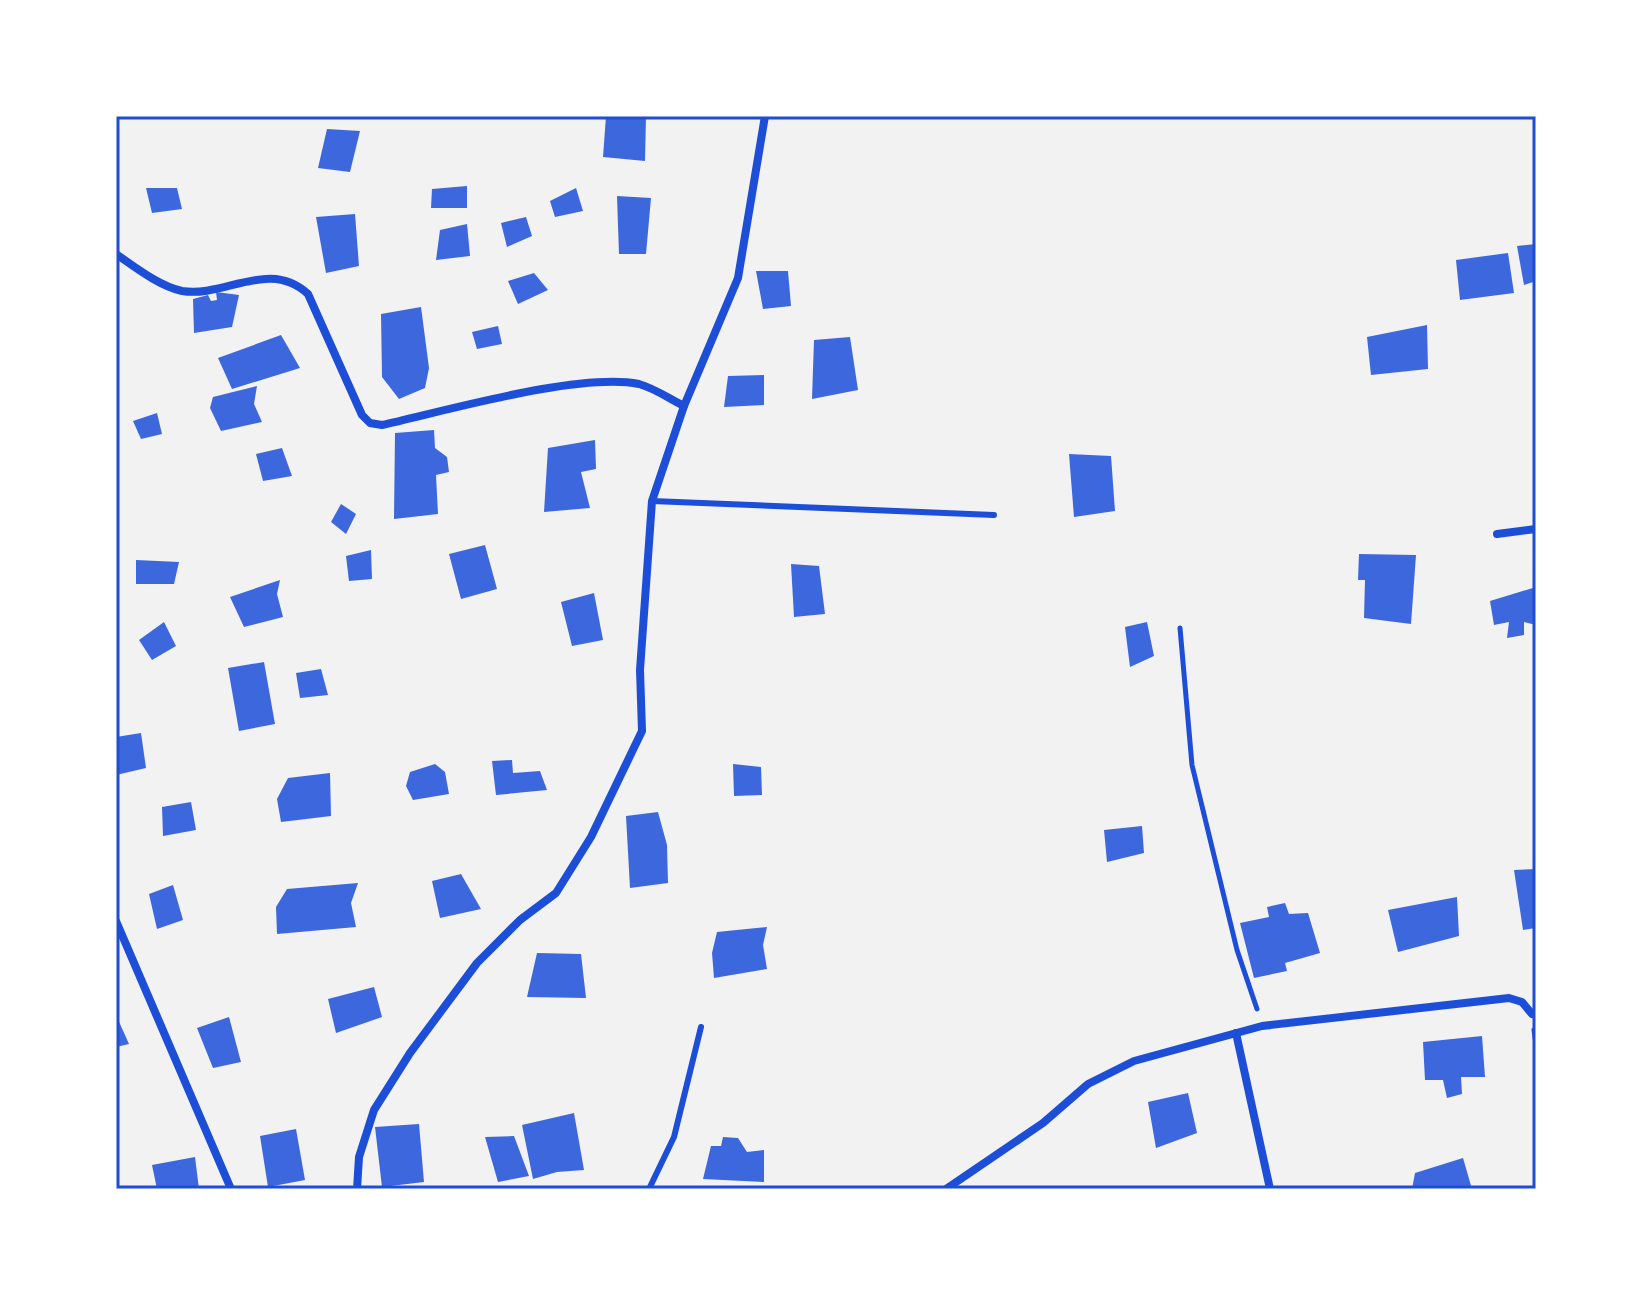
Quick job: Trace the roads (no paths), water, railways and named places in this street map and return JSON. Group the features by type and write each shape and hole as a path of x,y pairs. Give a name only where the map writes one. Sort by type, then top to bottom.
{"street":[{"path":"357,1189 359,1157 374,1110 410,1053 477,963 520,920 556,893 591,837 642,731 640,670 652,501 684,406 738,278 765,116"},
{"path":"116,254 165,284 183,291 280,278 297,284 308,294 362,415 370,423 382,425 532,392 603,382 640,385 684,406"},
{"path":"1497,534 1536,529"},
{"path":"116,921 231,1189"},
{"path":"946,1189 1043,1123 1088,1084 1134,1061 1262,1026 1509,998 1522,1002 1532,1014"},
{"path":"1236,1033 1270,1189"}],"lane":[{"path":"652,501 994,515"},
{"path":"649,1189 674,1137 701,1027"}]}
